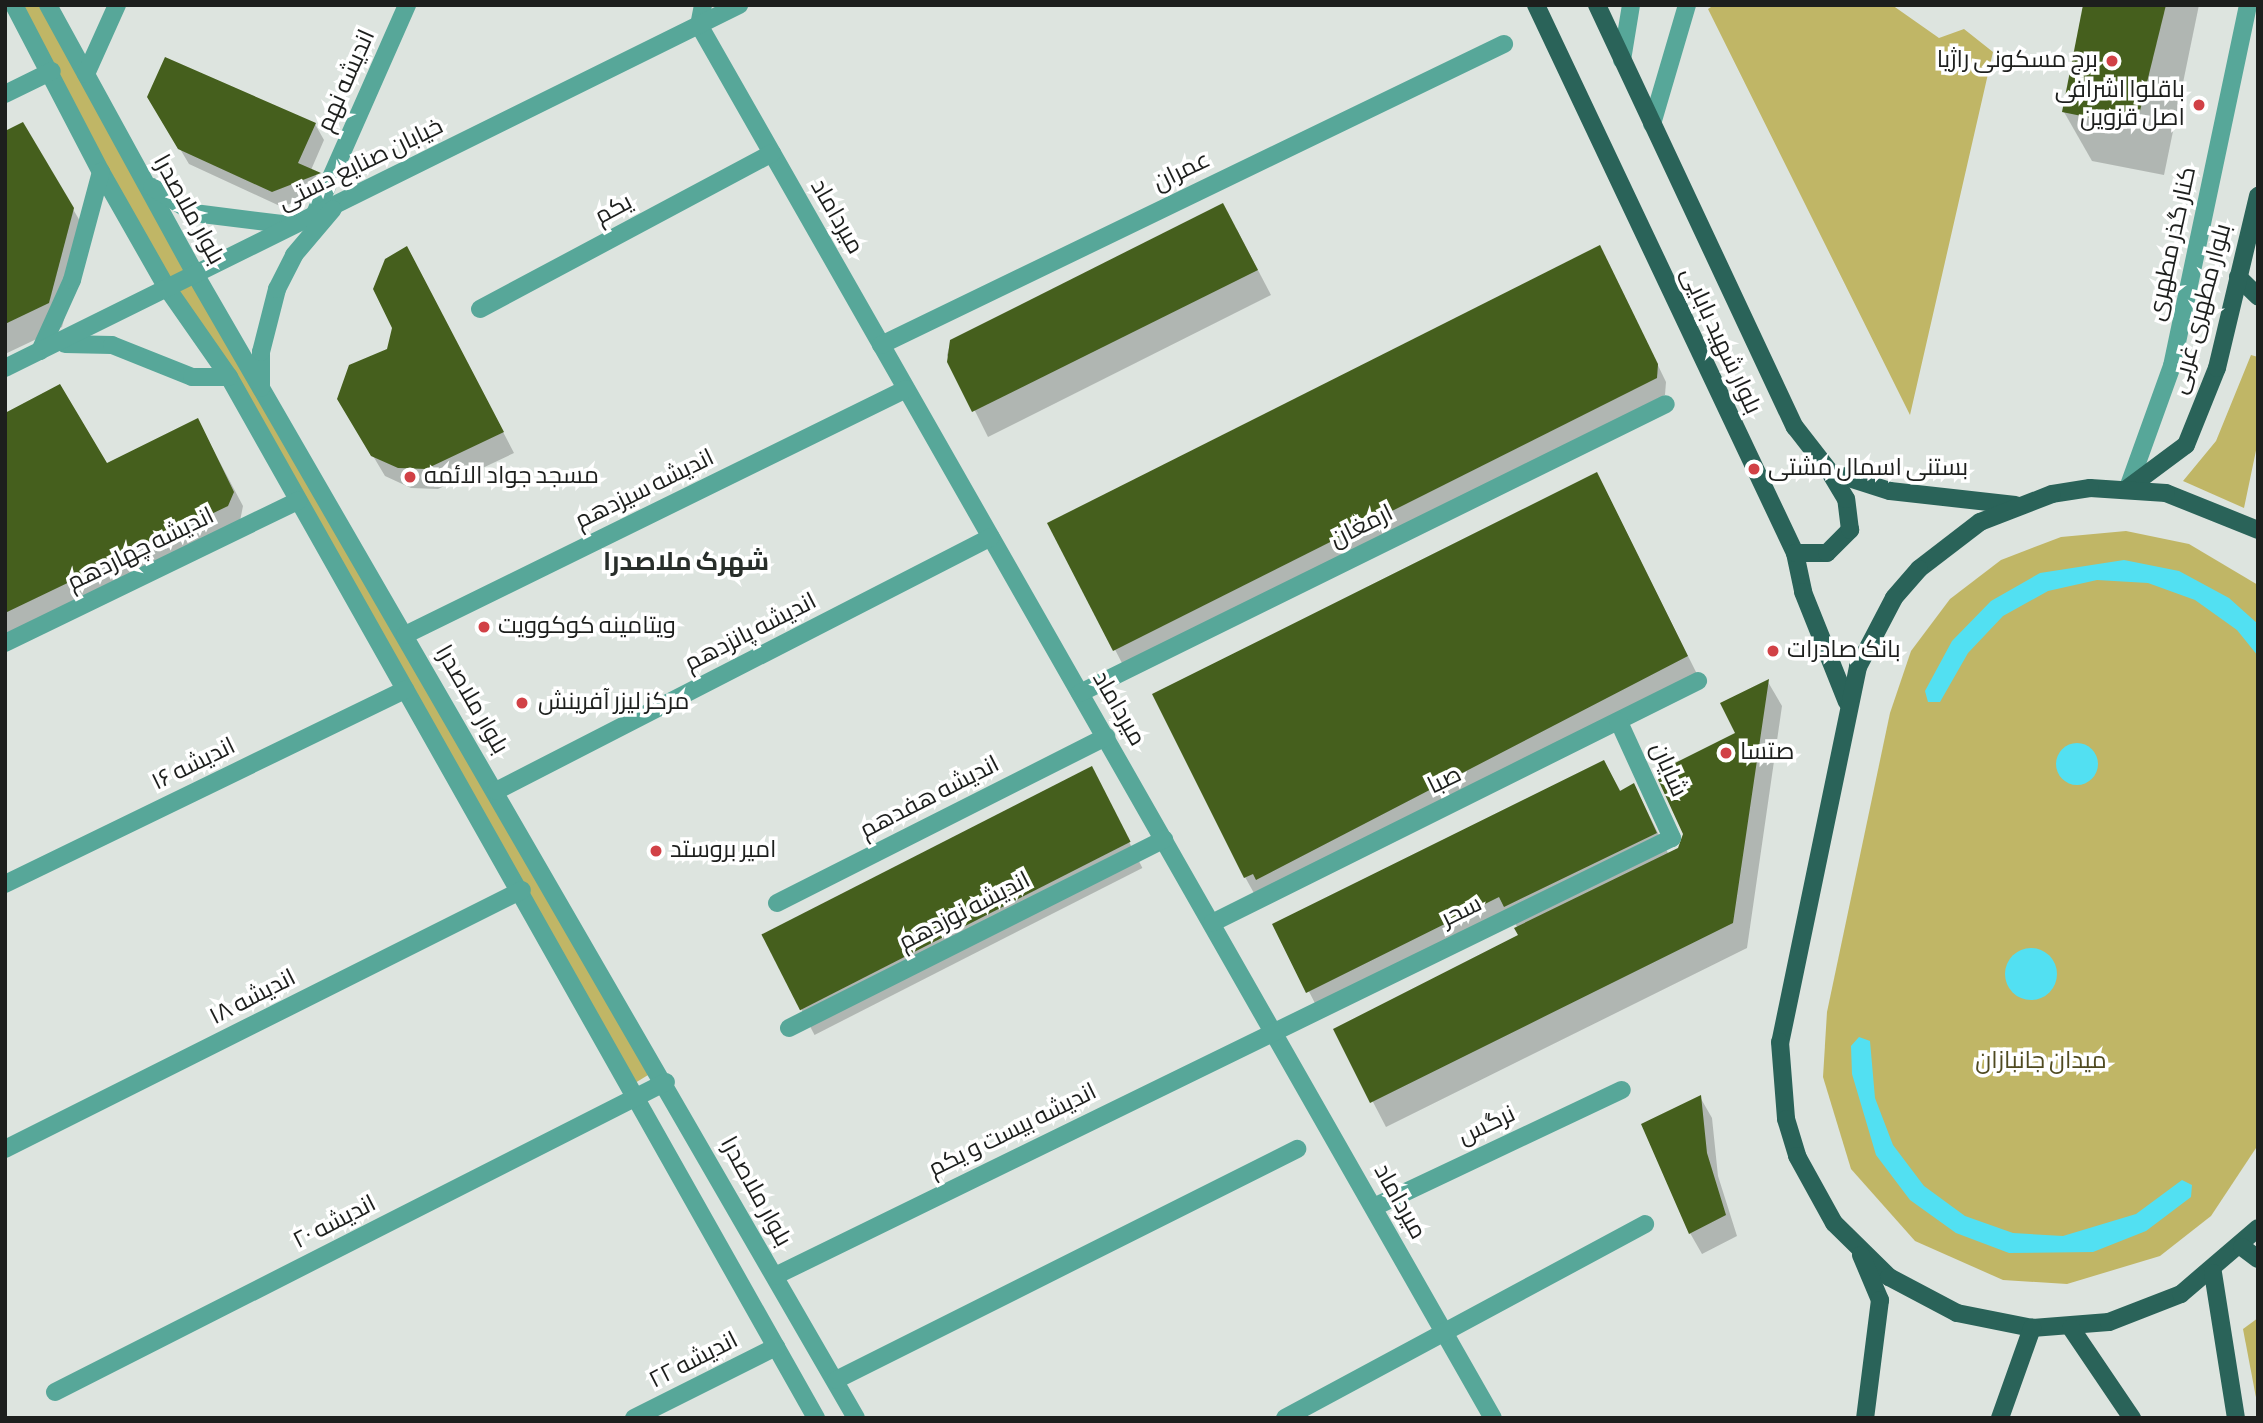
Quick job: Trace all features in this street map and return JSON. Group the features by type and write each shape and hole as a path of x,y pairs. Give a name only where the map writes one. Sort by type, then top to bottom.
{"main road":[{"name":"بلوار شهید بابایی","path":"1536,5 1795,553 1803,592 1847,702"},
{"name":"بلوار شهید بابایی","path":"1597,5 1795,427 1830,472 1846,499 1850,530 1827,553 1795,553"},
{"name":"بلوار مطهری غربی","path":"2128,488 2186,445 2217,368 2258,197"},
{"path":"2238,277 2258,296"},
{"path":"1830,472 1890,491 2015,505"},
{"path":"2258,530 2204,503 2128,488 2052,494 2015,505 1958,536 1919,569 1873,631 1847,702 1784,1005 1780,1080 1797,1156 1834,1223 1860,1252 1933,1302 1994,1324 2071,1328 2146,1311 2213,1273 2242,1247 2258,1228"},
{"path":"2242,1247 2258,1259"},
{"path":"1860,1252 1880,1300 1865,1418"},
{"path":"2213,1273 2236,1418"},
{"path":"2000,1418 2032,1328"},
{"path":"2071,1328 2132,1418"}],"street":[{"path":"14,5 52,71 101,172 167,288 229,377 405,691 522,890 816,1418"},
{"name":"بلوار ملاصدرا","path":"48,5 195,274 666,1082 856,1418"},
{"path":"86,74 117,5"},
{"name":"اندیشه نهم","path":"314,216 407,5"},
{"path":"699,25 703,5"},
{"name":"خیابان صنایع دستی","path":"5,368 739,5"},
{"path":"1622,60 1631,5"},
{"path":"1652,124 1687,5"},
{"name":"کنار گذر مطهری","path":"2128,488 2172,366 2248,5"},
{"name":"میرداماد","path":"699,25 1493,1418"},
{"name":"عمران","path":"881,345 1504,44"},
{"path":"5,94 52,71"},
{"name":"یکم","path":"480,309 772,153"},
{"path":"101,172 76,270 46,349 112,345 192,377 229,377"},
{"path":"144,181 194,213 245,224 297,224"},
{"path":"261,388 261,352 277,289 295,255 338,204"},
{"name":"اندیشه سیزدهم","path":"405,635 906,388"},
{"name":"ارمغان","path":"1080,693 1666,404"},
{"name":"اندیشه چهاردهم","path":"5,643 298,501"},
{"name":"اندیشه پانزدهم","path":"496,791 991,537"},
{"name":"صبا","path":"1212,923 1698,681"},
{"name":"اندیشه ۱۶","path":"5,884 405,691"},
{"name":"شایان","path":"1619,722 1672,838"},
{"name":"اندیشه هفدهم","path":"776,903 1105,737"},
{"name":"سحر","path":"1273,1030 1672,838"},
{"name":"اندیشه نوزدهم","path":"789,1028 1164,839"},
{"name":"اندیشه ۱۸","path":"5,1149 522,890"},
{"name":"اندیشه بیست و یکم","path":"775,1276 1273,1030"},
{"name":"اندیشه ۲۰","path":"55,1392 666,1082"},
{"name":"نرگس","path":"1374,1207 1622,1090"},
{"path":"836,1380 1297,1149"},
{"path":"1285,1418 1645,1224"},
{"name":"اندیشه ۲۲","path":"634,1418 775,1347"}],"green space":[{"path":"14,5 48,5 658,1069 630,1086 522,890 167,288"},
{"path":"1714,5 1892,5 1939,38 1964,29 1993,52 1910,415 1708,9"},
{"path":"2251,355 2258,357 2258,441 2244,508 2183,481 2216,441"},
{"name":"میدان جانبازان","path":"2126,531 2189,544 2258,585 2258,1145 2211,1216 2160,1256 2067,1284 2003,1280 1915,1241 1851,1169 1823,1077 1827,1012 1890,713 1911,651 1950,599 2001,560 2061,537"},
{"path":"2258,1318 2258,1408 2243,1329"}],"water":[{"path":"2124,560 2179,571 2229,598 2258,624 2258,656 2237,630 2195,600 2148,583 2097,580 2048,591 2003,616 1968,653 1940,702 1928,702 1925,691 1952,641 1991,601 2040,573"},
{"path":"2077,743 2092,749 2098,764 2092,779 2077,785 2062,779 2056,764 2062,749"},
{"path":"2031,948 2041,950 2049,956 2055,964 2055,984 2049,992 2041,998 2031,1000 2021,998 2013,992 2007,984 2005,974 2007,964 2013,956 2021,950"},
{"path":"1859,1037 1870,1041 1875,1098 1893,1145 1924,1186 1965,1216 2013,1233 2063,1236 2136,1214 2182,1180 2192,1185 2191,1197 2146,1231 2093,1252 2009,1253 1956,1233 1910,1200 1876,1155 1852,1074 1851,1046"}],"building":[{"name":"برج مسکونی راژیا","path":"2083,5 2166,5 2136,127 2062,112"},
{"path":"165,57 316,123 298,163 321,173 272,192 178,149 147,97"},
{"path":"23,122 74,208 49,303 5,324 5,131"},
{"path":"1223,203 1258,270 972,412 947,362 950,340"},
{"path":"1600,245 1658,364 1657,378 1113,651 1047,523"},
{"path":"407,246 504,432 426,469 398,468 371,456 337,399 349,365 387,349 392,328 373,289 385,259"},
{"path":"60,384 107,463 198,418 234,492 228,506 5,613 5,413"},
{"path":"1597,472 1688,656 1256,880 1253,874 1244,878 1152,694"},
{"path":"1769,679 1733,923 1370,1103 1333,1029 1518,935 1514,928 1678,848 1683,834 1655,773 1735,733 1720,703"},
{"path":"1604,760 1620,791 1634,783 1657,833 1504,907 1499,897 1306,993 1272,924"},
{"path":"1092,766 1131,842 800,1010 761,934"},
{"path":"1701,1095 1707,1153 1726,1215 1689,1234 1641,1124"}],"place":[{"name":"برج مسکونی راژیا","path":"2112,61"},
{"name":"باقلوا اشرافی اصل قزوین","path":"2199,105"},
{"name":"بستنی اسمال مشتی","path":"1754,469"},
{"name":"مسجد جواد الائمه","path":"410,477"},
{"name":"ویتامینه کوکوویت","path":"484,627"},
{"name":"بانک صادرات","path":"1773,651"},
{"name":"مرکز لیزر آفرینش","path":"522,703"},
{"name":"صتسا","path":"1726,753"},
{"name":"امیر بروستد","path":"656,851"}],"district":[{"name":"شهرک ملاصدرا","path":"686,563"}]}
